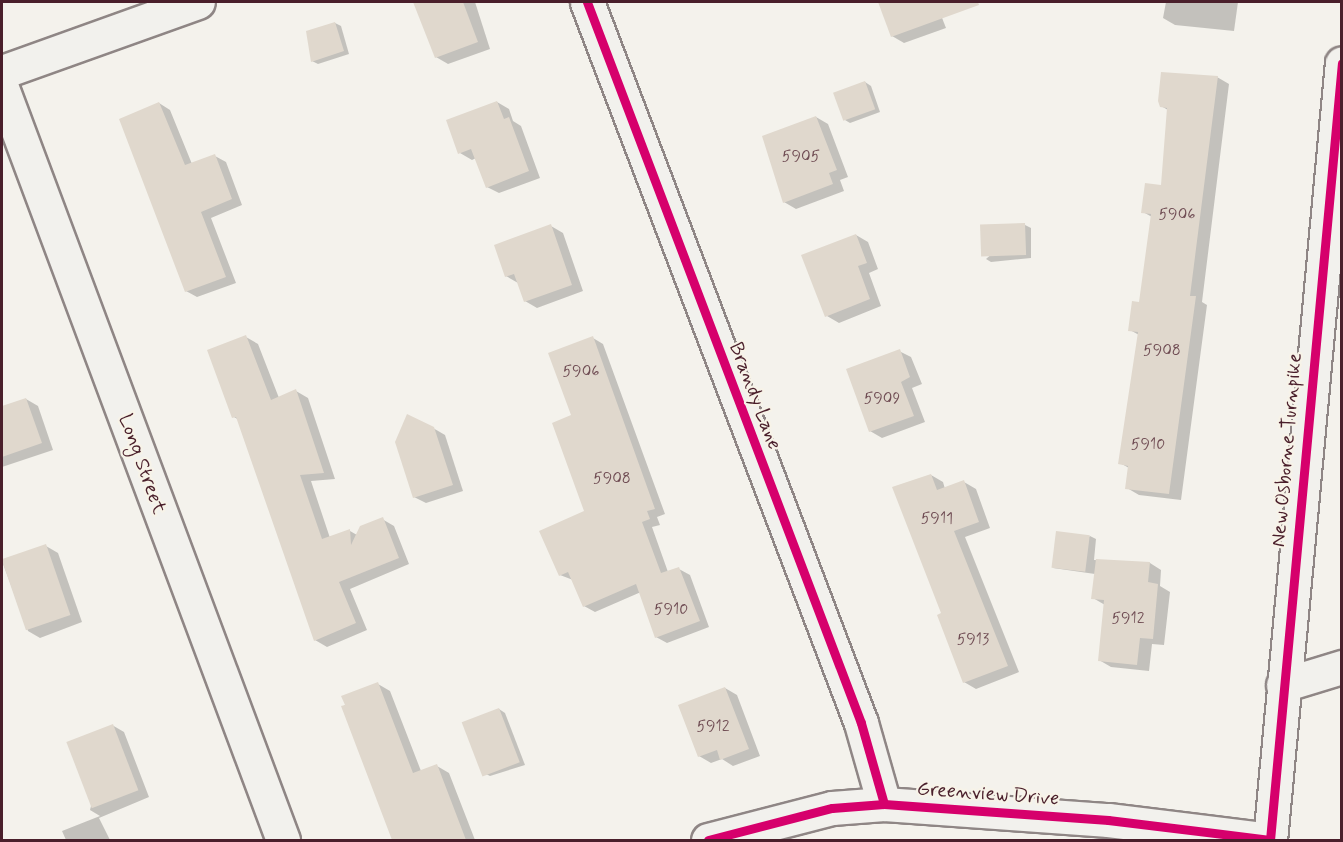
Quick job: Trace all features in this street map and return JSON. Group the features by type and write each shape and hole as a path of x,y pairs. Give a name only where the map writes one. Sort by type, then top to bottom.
{"street":[{"path":"2,72 198,2"},
{"name":"Brandy Lane","path":"587,2 861,723 884,804"},
{"name":"New Osborne Turnpike","path":"1270,840 1341,63"},
{"name":"Long Street","path":"2,88 283,840"},
{"path":"1283,685 1341,667"},
{"name":"Greenview Drive","path":"708,840 832,808 884,804 1108,820 1270,840"}],"building":[{"path":"413,2 463,2 478,42 435,58"},
{"path":"878,2 978,2 979,5 891,37"},
{"path":"335,22 344,51 311,62 306,31"},
{"path":"1161,72 1218,76 1190,296 1196,296 1169,494 1125,489 1128,466 1118,464 1138,332 1128,331 1132,301 1139,302 1151,214 1141,213 1145,183 1161,185 1167,108 1160,107 1158,101"},
{"path":"865,81 875,109 843,121 833,93"},
{"path":"497,101 504,119 509,117 529,171 486,188 471,149 458,154 446,120"},
{"path":"159,102 185,165 215,154 232,199 201,212 226,277 185,292 119,119"},
{"path":"816,116 837,170 829,173 833,184 783,203 762,136"},
{"path":"1025,223 1026,255 981,257 980,225"},
{"path":"551,224 572,285 524,302 514,274 505,277 494,245"},
{"path":"856,234 867,263 858,266 870,299 825,317 801,255"},
{"path":"246,335 271,400 296,389 324,473 300,475 322,539 350,529 351,545 360,526 383,517 399,558 339,582 356,623 314,641 236,417 232,418 207,350"},
{"path":"593,336 655,509 647,511 650,519 642,522 661,573 679,567 700,621 655,638 636,584 583,607 568,572 559,576 539,531 584,511 552,423 571,415 548,353"},
{"path":"900,349 910,377 901,382 914,416 869,432 846,369"},
{"path":"26,398 42,443 2,457 2,406"},
{"path":"407,414 434,427 453,485 413,498 395,442"},
{"path":"931,474 937,490 964,480 979,522 954,531 1008,666 963,683 937,615 941,613 892,487"},
{"path":"1056,531 1090,535 1085,572 1051,568"},
{"path":"46,544 70,615 26,630 2,559"},
{"path":"1096,559 1150,562 1148,582 1158,584 1153,639 1140,638 1137,665 1098,661 1104,600 1091,599"},
{"path":"378,682 413,773 437,764 466,840 392,840 341,706 345,705 341,696"},
{"path":"725,687 749,749 720,760 717,750 698,757 678,705"},
{"path":"499,708 520,762 482,776 462,722"},
{"path":"113,724 138,790 92,808 66,742"}],"cycle path":[{"path":"587,2 861,723 884,804"},
{"path":"708,840 832,808 884,804 1108,820 1270,840 1342,63"}]}
